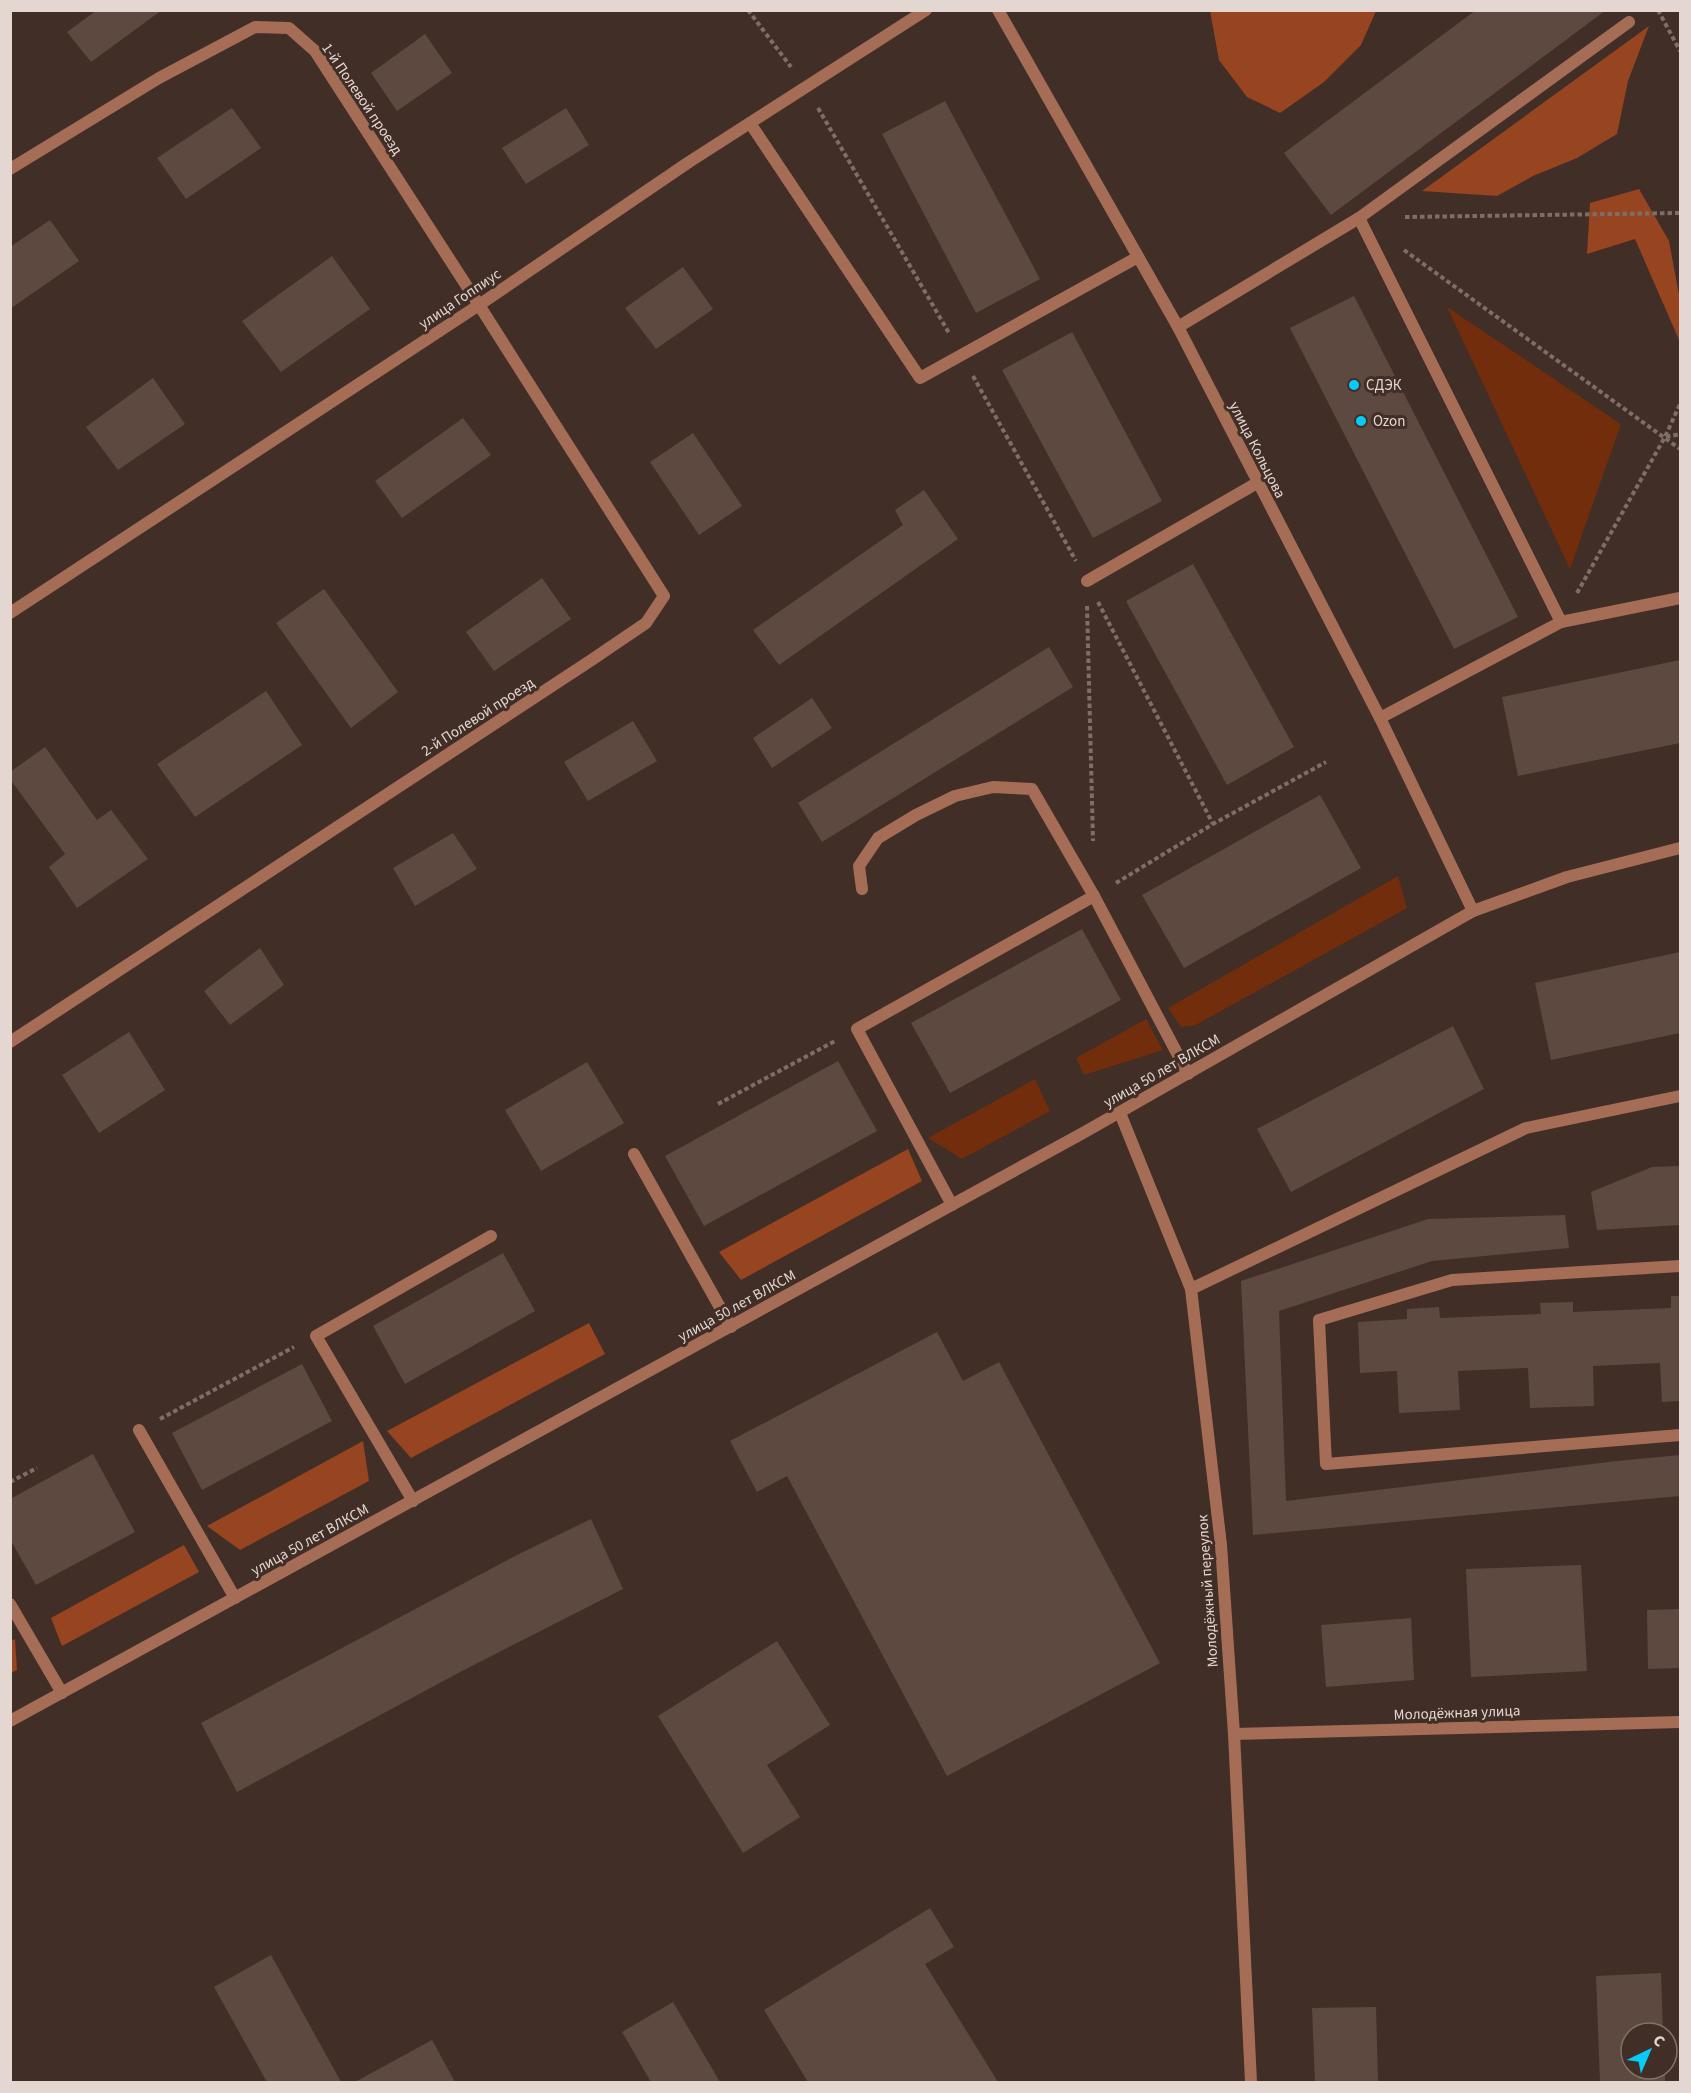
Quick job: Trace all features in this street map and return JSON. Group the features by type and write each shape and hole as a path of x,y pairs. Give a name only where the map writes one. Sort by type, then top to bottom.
{"street":[{"name":"улица Гоппиус","path":"10,613 479,305 689,162 926,10"},
{"name":"улица Кольцова","path":"998,10 1178,327 1380,718 1473,911"},
{"path":"1178,327 1359,218 1629,22"},
{"name":"1-й Полевой проезд","path":"10,168 159,78 255,27 289,28 315,51 479,305"},
{"path":"750,123 920,378 1138,257"},
{"path":"1359,218 1561,622"},
{"name":"2-й Полевой проезд","path":"10,1042 646,623 663,596 479,305"},
{"path":"1087,581 1257,483"},
{"path":"1380,718 1561,622 1680,598"},
{"path":"862,889 859,866 878,838 916,814 955,796 993,787 1032,789 1094,896 1188,1074"},
{"name":"улица 50 лет ВЛКСМ","path":"10,1721 1120,1113 1473,911 1567,877 1680,848"},
{"path":"952,1205 857,1029 1094,896"},
{"path":"1191,1289 1526,1128 1680,1096"},
{"name":"Молодёжный переулок","path":"1120,1113 1191,1289 1221,1545 1234,1734 1251,2082"},
{"path":"634,1154 731,1327"},
{"path":"412,1501 316,1336 491,1236"},
{"path":"1680,1266 1452,1280 1319,1320 1326,1464 1680,1435"},
{"path":"138,1430 235,1598"},
{"path":"10,1604 62,1693"},
{"name":"Молодёжная улица","path":"1234,1734 1680,1722"}],"path":[{"path":"748,10 806,87 962,355 1087,581 1213,824"},
{"path":"1658,10 1680,51"},
{"path":"1359,218 1680,213"},
{"path":"1397,245 1680,448"},
{"path":"1561,622 1665,437 1680,404"},
{"path":"1665,437 1680,434"},
{"path":"1087,581 1093,849"},
{"path":"1094,896 1213,824 1326,762"},
{"path":"718,1104 857,1029"},
{"path":"138,1430 316,1336"},
{"path":"10,1482 36,1468"}],"shaded area":[{"path":"1210,10 1376,11 1361,45 1324,82 1280,113 1247,97 1219,60"},
{"path":"1649,26 1628,81 1617,134 1577,158 1533,176 1497,196 1422,191"},
{"path":"1639,189 1669,241 1680,300 1680,342 1635,239 1587,254 1590,203"},
{"path":"1447,307 1621,424 1570,569"},
{"path":"1398,876 1407,908 1194,1026 1181,1027 1168,1008"},
{"path":"1146,1019 1163,1050 1084,1075 1076,1058"},
{"path":"1035,1079 1050,1111 962,1159 928,1138"},
{"path":"908,1149 922,1181 741,1280 719,1252"},
{"path":"589,1323 605,1354 411,1458 387,1431"},
{"path":"363,1441 369,1481 240,1550 207,1526"},
{"path":"184,1545 199,1572 62,1646 51,1618"},
{"path":"15,1639 17,1670 11,1673 11,1641"}],"building":[{"path":"97,10 162,10 91,62 67,32"},
{"path":"1476,10 1606,10 1331,215 1284,153"},
{"path":"425,34 452,73 397,111 371,73"},
{"path":"945,101 1040,279 976,313 882,134"},
{"path":"232,108 261,148 186,199 157,158"},
{"path":"566,108 589,145 526,184 502,148"},
{"path":"50,220 79,261 10,309 10,247"},
{"path":"332,256 370,309 281,372 242,321"},
{"path":"683,267 713,309 656,349 625,308"},
{"path":"1354,296 1518,617 1454,649 1290,328"},
{"path":"1072,332 1162,501 1093,538 1002,370"},
{"path":"153,378 185,424 118,470 86,427"},
{"path":"463,418 491,455 402,518 375,481"},
{"path":"693,433 742,506 699,535 650,462"},
{"path":"924,490 958,539 779,665 753,630 903,525 895,510"},
{"path":"1193,564 1294,747 1227,785 1126,601"},
{"path":"542,578 571,619 494,671 466,632"},
{"path":"324,589 398,692 351,728 276,623"},
{"path":"1049,647 1073,687 822,842 798,803"},
{"path":"1680,660 1680,743 1518,776 1502,697"},
{"path":"266,691 302,745 195,817 157,764"},
{"path":"812,698 832,728 772,768 753,738"},
{"path":"633,721 657,761 588,801 564,762"},
{"path":"45,747 97,820 111,810 148,859 77,908 49,867 65,854 10,779 10,772"},
{"path":"1320,795 1361,868 1184,968 1142,895"},
{"path":"453,833 477,869 415,906 393,868"},
{"path":"1082,929 1121,1000 950,1093 911,1023"},
{"path":"260,948 284,985 230,1025 204,991"},
{"path":"1680,952 1680,1033 1551,1060 1535,983"},
{"path":"1453,1026 1484,1089 1291,1192 1257,1129"},
{"path":"129,1032 165,1090 99,1133 62,1075"},
{"path":"838,1061 877,1131 704,1226 665,1156"},
{"path":"587,1062 624,1123 541,1171 505,1110"},
{"path":"1680,1166 1680,1225 1597,1230 1591,1192 1652,1167"},
{"path":"1565,1215 1569,1248 1432,1261 1279,1311 1286,1501 1680,1455 1680,1496 1253,1535 1241,1281 1428,1219"},
{"path":"503,1253 535,1311 405,1384 373,1326"},
{"path":"1671,1296 1680,1296 1680,1401 1662,1402 1660,1363 1593,1366 1594,1406 1530,1408 1528,1368 1458,1371 1460,1410 1399,1413 1397,1371 1360,1373 1358,1322 1407,1319 1407,1309 1439,1307 1440,1318 1541,1314 1540,1303 1573,1302 1573,1312 1671,1308"},
{"path":"937,1332 963,1381 999,1362 1160,1663 947,1776 787,1476 757,1492 730,1441"},
{"path":"302,1364 332,1421 202,1490 172,1433"},
{"path":"93,1454 135,1532 36,1585 10,1539 10,1499"},
{"path":"591,1519 623,1589 462,1671 237,1792 201,1723 519,1554"},
{"path":"1581,1565 1587,1671 1471,1677 1466,1569"},
{"path":"1680,1609 1680,1668 1648,1669 1647,1610"},
{"path":"1411,1618 1414,1680 1326,1687 1321,1625"},
{"path":"777,1641 830,1725 767,1765 800,1817 743,1853 658,1716"},
{"path":"930,1908 954,1947 925,1964 998,2082 808,2082 764,2010"},
{"path":"271,1955 341,2082 267,2082 214,1987"},
{"path":"1661,1973 1663,2021 1619,2021 1619,2081 1665,2082 1600,2082 1596,1976"},
{"path":"673,2002 720,2082 651,2082 622,2032"},
{"path":"1376,2007 1378,2082 1315,2082 1312,2008"},
{"path":"432,2040 455,2082 355,2082"}],"place":[{"name":"СДЭК","path":"1354,385"},
{"name":"Ozon","path":"1361,421"}]}
